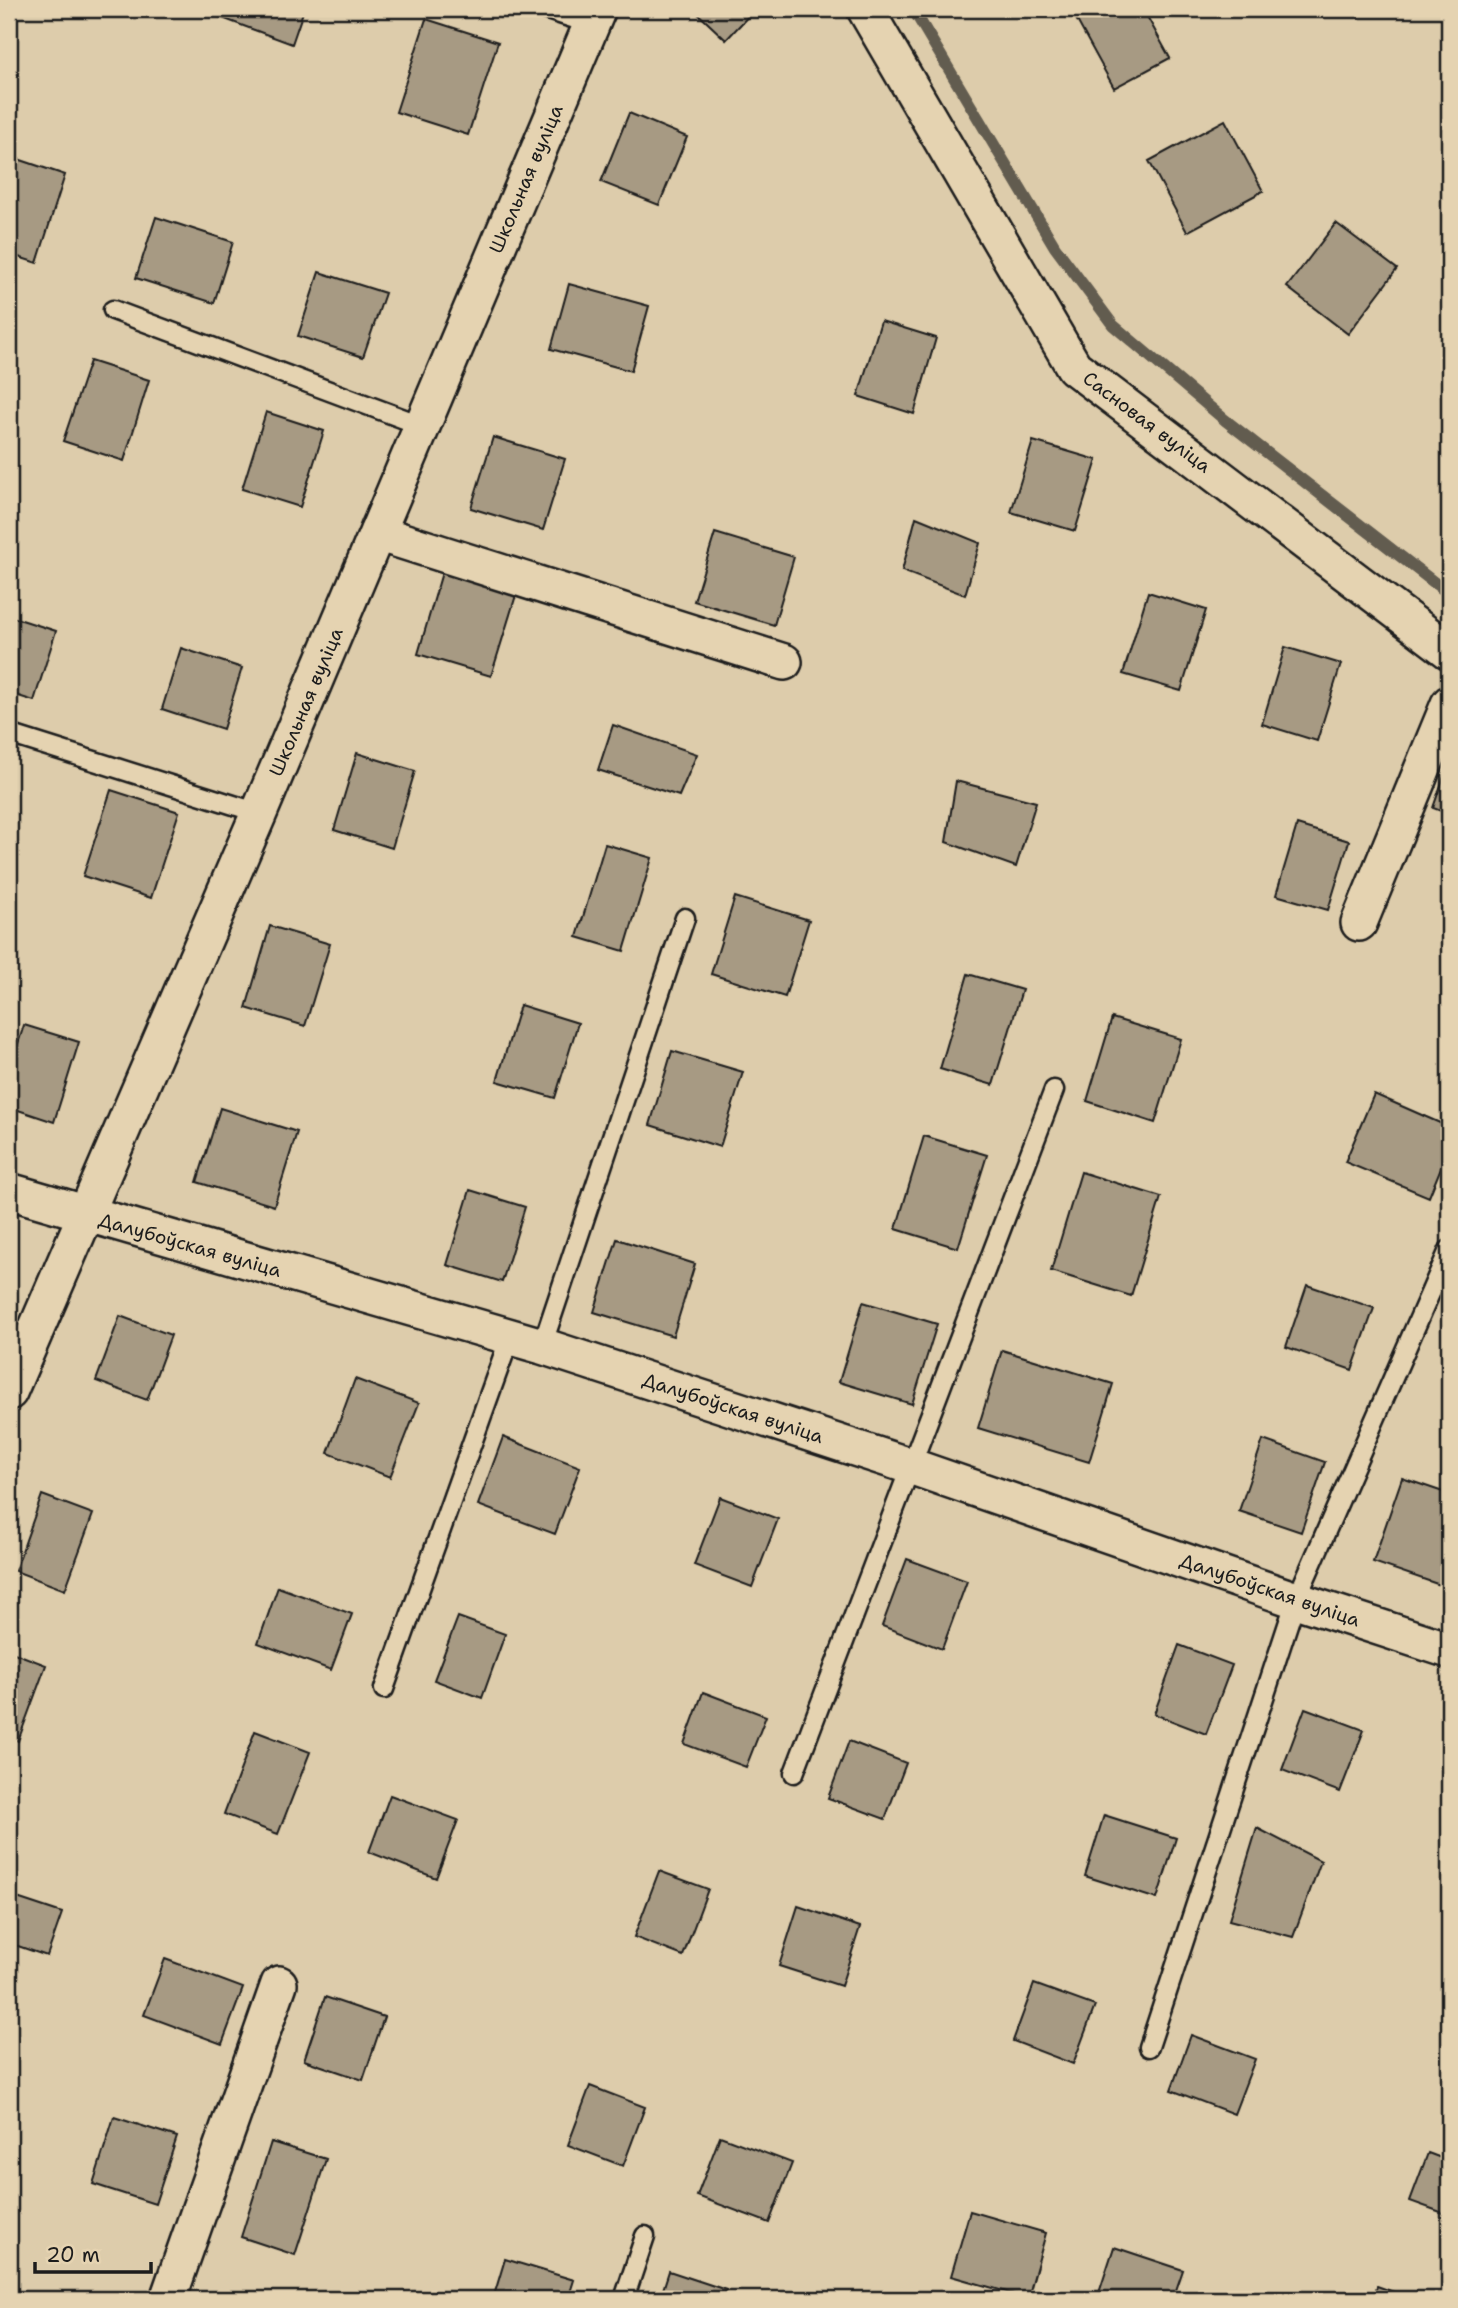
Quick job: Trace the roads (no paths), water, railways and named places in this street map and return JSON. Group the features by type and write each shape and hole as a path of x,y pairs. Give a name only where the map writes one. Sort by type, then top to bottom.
{"street":[{"name":"Сасновая вуліца","path":"865,9 1074,367 1449,651"},
{"name":"Школьная вуліца","path":"9,1392 259,813 594,16"},
{"path":"377,533 784,662"},
{"path":"1359,923 1449,704"},
{"name":"Далубоўская вуліца","path":"9,1191 526,1341 910,1466 1296,1600 1449,1650"},
{"path":"169,2299 279,1984"}],"lane":[{"path":"544,9 594,16"},
{"path":"113,310 423,426"},
{"path":"9,734 259,813"},
{"path":"384,1689 526,1341 685,918"},
{"path":"794,1773 1054,1090"},
{"path":"1149,2047 1296,1600 1449,1250"},
{"path":"624,2299 645,2236"}],"waterway":[{"path":"913,9 1055,247 1113,325 1225,420 1449,594"}]}
